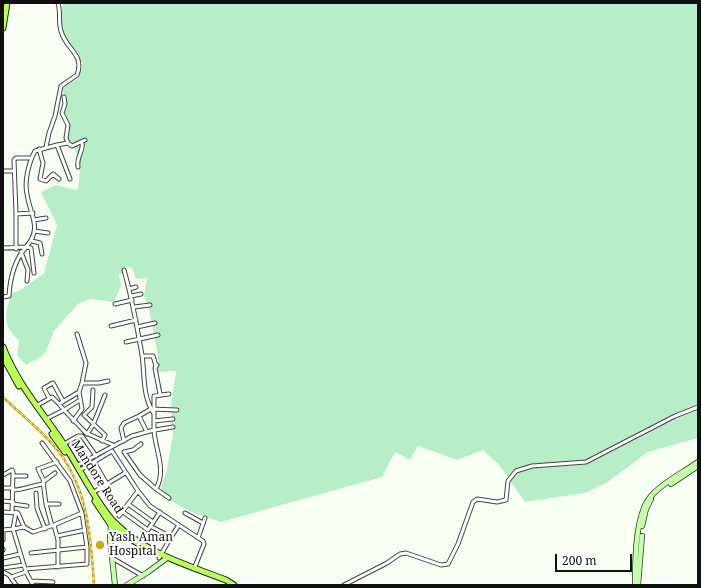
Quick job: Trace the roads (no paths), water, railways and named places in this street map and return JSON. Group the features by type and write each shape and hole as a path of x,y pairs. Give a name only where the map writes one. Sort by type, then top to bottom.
{"highway":[{"path":"3,28 7,3"},
{"name":"Mandore Road","path":"3,347 17,376 36,406 64,444 116,524 160,556"},
{"name":"Mandore Road","path":"3,357 31,404 76,469 111,525 160,556 228,585"},
{"name":"Mandore Road","path":"166,559 226,580 234,585"}],"main road":[{"path":"636,585 646,506 653,493 698,462"},
{"path":"646,506 653,496 698,466"},
{"path":"111,525 112,558 116,585"},
{"path":"127,585 143,576 166,559"}],"street":[{"path":"46,147 55,116 61,86 77,75 80,65 78,58 66,43 60,31 58,3"},
{"path":"64,97 65,104 62,113 68,125 66,138 68,143"},
{"path":"3,298 9,296 10,279 21,252 32,240 34,231 33,213 26,193 31,158 35,151 46,147 68,143 72,146 84,142 77,158 78,167"},
{"path":"57,145 70,179"},
{"path":"39,149 43,163 40,179 46,181 53,174 60,179"},
{"path":"16,249 14,160 16,158 31,158"},
{"path":"3,171 14,171"},
{"path":"16,214 33,213"},
{"path":"34,220 46,218"},
{"path":"34,231 48,233"},
{"path":"32,240 40,243 42,254"},
{"path":"3,248 31,248 34,273"},
{"path":"21,252 28,270 27,281"},
{"path":"124,270 134,307 142,356 143,382 153,411"},
{"path":"129,289 136,287"},
{"path":"131,296 141,294"},
{"path":"115,304 132,300"},
{"path":"134,307 150,305"},
{"path":"111,326 136,320"},
{"path":"137,327 155,323"},
{"path":"59,404 71,398 78,392 82,383 86,363 77,334"},
{"path":"126,342 158,335"},
{"path":"142,356 153,356 160,394"},
{"path":"82,383 99,383 108,381"},
{"path":"49,398 44,388 53,383 63,401"},
{"path":"93,390 92,407 84,416 105,435 102,441"},
{"path":"73,421 82,409 78,392"},
{"path":"156,489 160,480 160,459 154,440 154,396 169,394"},
{"path":"87,434 93,425 105,395"},
{"path":"36,406 52,397 73,421 87,434 113,445 118,445 135,435 173,427"},
{"path":"46,420 80,400"},
{"path":"344,585 391,561 400,554 406,553 440,565 448,564 458,544 473,502 477,498 497,502 506,500 508,481 516,471 532,466 586,462 675,416 698,407"},
{"path":"82,409 88,412"},
{"path":"124,441 121,428 124,423 153,411 177,410"},
{"path":"139,416 146,432"},
{"path":"154,420 173,419"},
{"path":"64,444 78,436 82,436 96,456"},
{"path":"3,568 25,569 87,564 87,546 82,513 70,481 42,443"},
{"path":"124,452 133,450 141,444"},
{"path":"79,468 113,445"},
{"path":"118,445 140,476 169,498"},
{"path":"79,468 87,466 112,451 125,474 150,506 204,543 194,569"},
{"path":"57,462 38,469 44,482 46,504 57,536 58,567"},
{"path":"94,462 107,484"},
{"path":"87,466 101,488"},
{"path":"3,475 12,470 14,476 13,529 25,569 32,583 52,582"},
{"path":"3,488 22,490 28,486 44,482 55,473"},
{"path":"94,492 125,474"},
{"path":"14,476 26,476"},
{"path":"120,516 138,491"},
{"path":"36,493 37,508 45,528"},
{"path":"3,501 27,506"},
{"path":"46,504 58,504"},
{"path":"128,504 153,522"},
{"path":"3,512 14,512 19,516 24,527 33,532 53,526 82,513"},
{"path":"123,512 148,530 160,512"},
{"path":"185,513 203,523"},
{"path":"198,538 205,518"},
{"path":"160,556 179,525"},
{"path":"150,526 172,537"},
{"path":"3,540 3,530 24,527"},
{"path":"57,536 85,530"},
{"path":"31,553 87,546"},
{"path":"3,558 20,554"},
{"path":"112,558 143,576"},
{"path":"11,577 25,569"},
{"path":"4,573 11,577 16,585"}],"railway":[{"path":"3,397 48,439 65,461 74,477 86,512 94,585"}],"place":[{"name":"Yash Aman Hospital","path":"100,545"}]}
